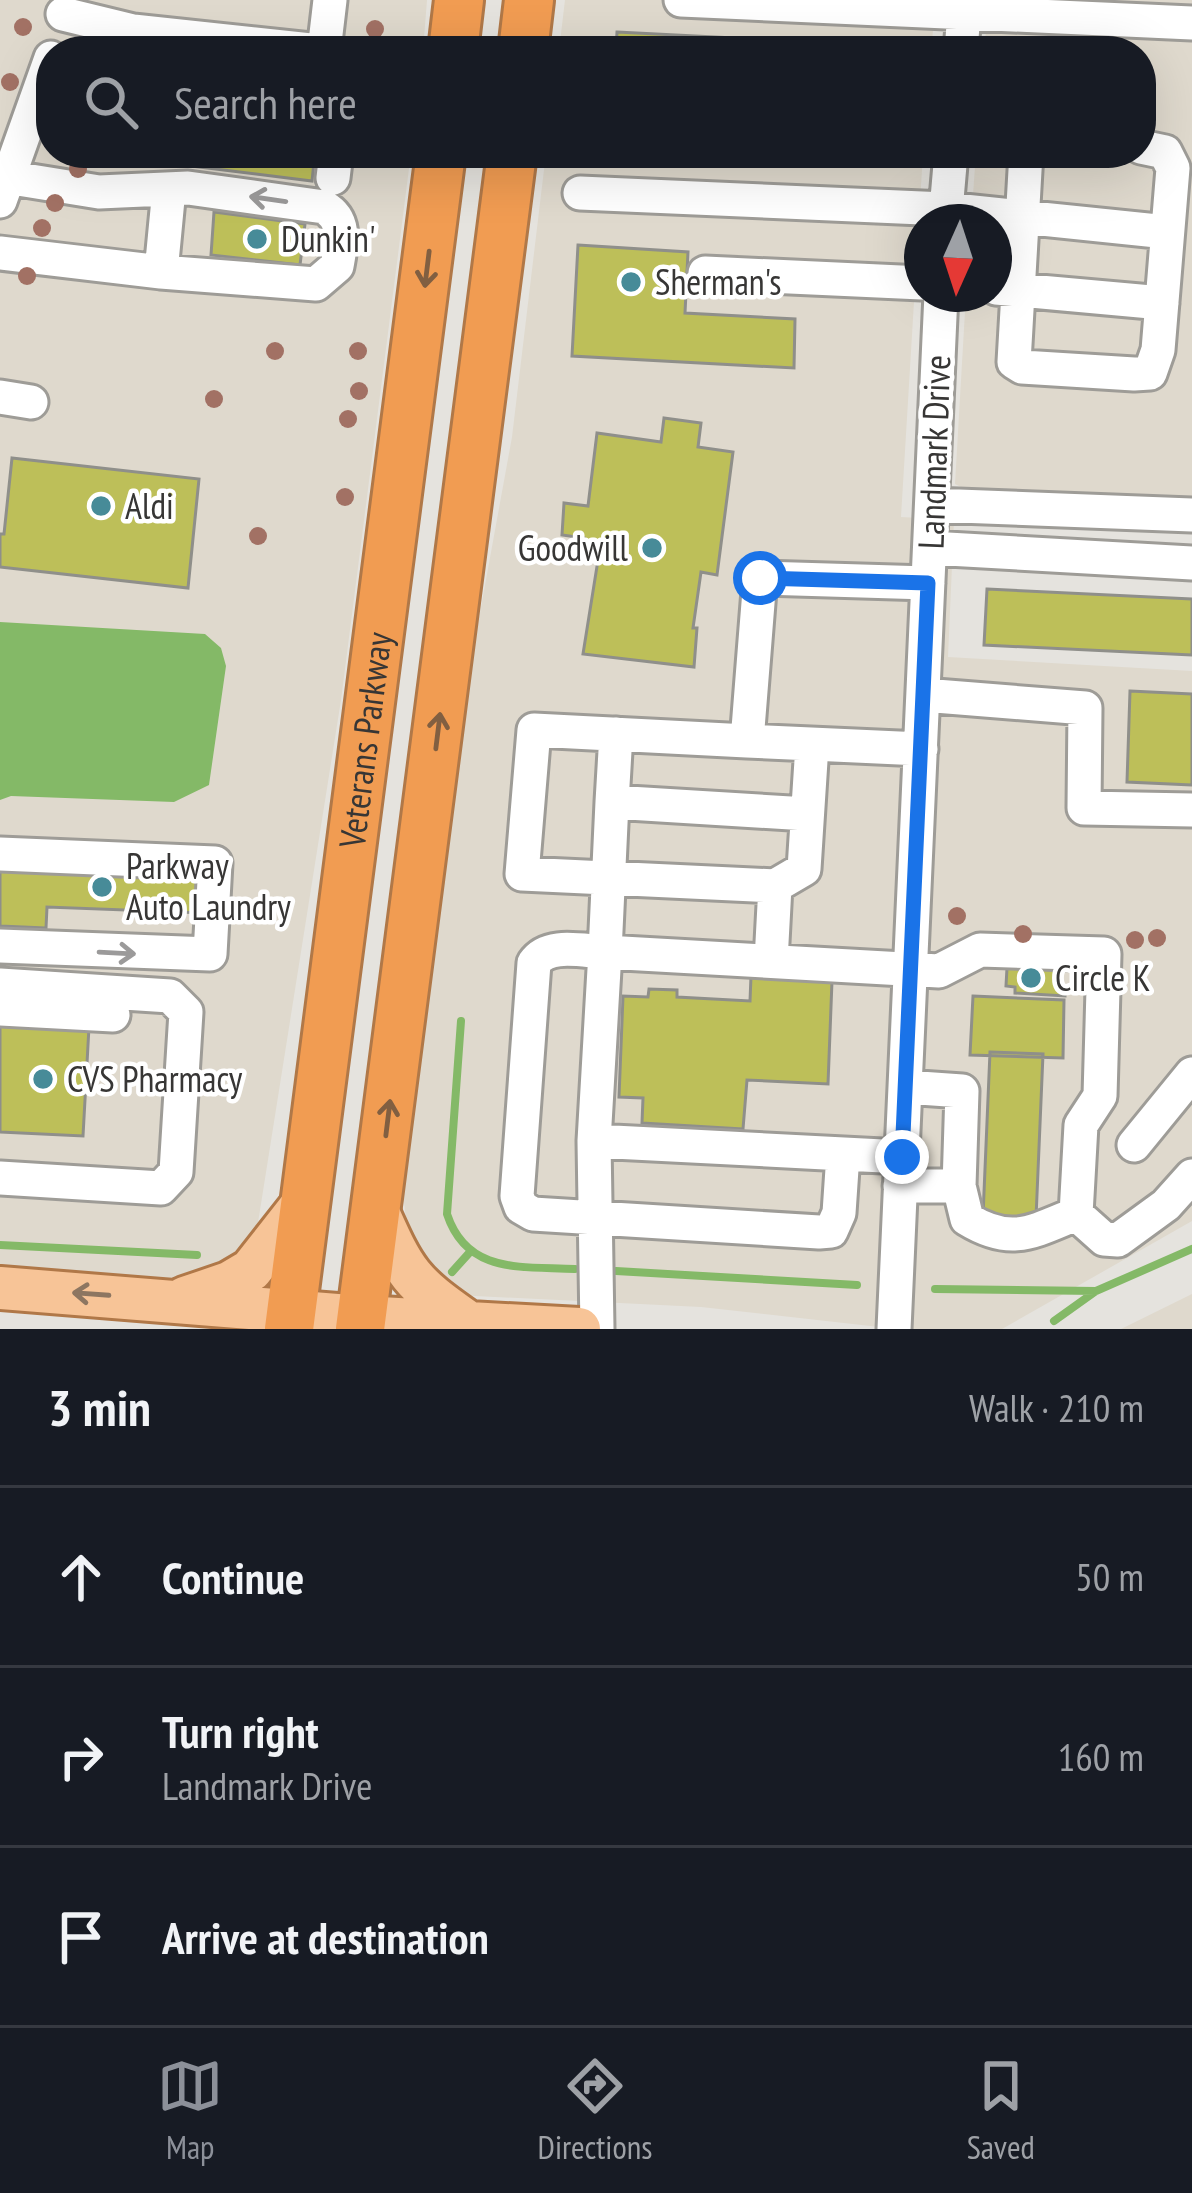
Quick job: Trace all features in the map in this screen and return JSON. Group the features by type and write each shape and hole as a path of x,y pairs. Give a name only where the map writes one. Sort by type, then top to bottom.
{"highway":[{"path":"454,36 458,0"},
{"path":"525,36 529,0"},
{"name":"Veterans Parkway","path":"290,1320 439,168"},
{"name":"Veterans Parkway","path":"361,1323 510,168"}],"main road":[{"path":"179,1300 251,1270 306,1200"},
{"path":"376,1208 401,1264 421,1289 470,1323"},
{"path":"0,1288 179,1300 290,1320 579,1329"}],"street":[{"path":"324,36 330,0"},
{"path":"682,0 1149,10 1192,22"},
{"path":"64,7 134,27 204,36"},
{"path":"0,253 316,284 334,272 339,260 342,229 335,214 324,207 188,188 99,192 3,185 36,97"},
{"path":"1008,312 1014,362 1022,367 1150,373 1159,350 1172,162 1165,152 1156,150"},
{"path":"946,204 950,168"},
{"path":"1012,258 1025,168"},
{"path":"161,272 169,189"},
{"path":"580,193 904,213"},
{"path":"1012,217 1168,232"},
{"path":"705,273 904,282"},
{"path":"1012,290 1162,303"},
{"name":"Landmark Drive","path":"893,1329 940,312"},
{"path":"932,505 1192,514"},
{"path":"930,548 1192,563"},
{"path":"747,741 760,578 928,583"},
{"path":"923,695 1085,708 1084,808 1192,810"},
{"path":"812,746 804,869 775,886 522,874 534,730 921,749"},
{"path":"597,1329 594,1141 616,734"},
{"path":"612,802 807,814"},
{"path":"0,854 215,863 210,955 0,946"},
{"path":"771,961 775,886"},
{"path":"843,1154 839,1213 831,1231 595,1219 533,1214 521,1207 517,1196 534,963 539,955 550,950 605,952 940,971 980,950 1104,954 1100,1096 1082,1125 1076,1214"},
{"path":"0,985 170,996 186,1012 176,1172 161,1188 0,1178"},
{"path":"0,1009 133,1016"},
{"path":"1134,1145 1192,1074"},
{"path":"905,1087 962,1091 959,1186 967,1219 990,1234 1023,1235 1076,1214"},
{"path":"594,1141 843,1154 959,1186"},
{"path":"1076,1214 1104,1239 1118,1240 1166,1205 1192,1176"}],"shaded area":[{"path":"0,0 427,0 424,36 36,36 36,168 409,168 341,700 257,1229 243,1252 200,1275 172,1279 0,1272"},
{"path":"565,0 936,0 932,36 561,36"},
{"path":"989,0 1192,0 1192,500 967,490 955,484 965,312 1012,312 1012,204 972,204 975,168 1156,168 1156,36 985,36"},
{"path":"544,168 922,168 920,204 904,204 904,312 913,312 901,517 954,520 948,657 1192,671 1192,1221 1002,1329 897,1329 701,1307 455,1295 409,1245 401,1176 463,706 512,437"},
{"path":"0,622 205,634 221,648 226,666 209,785 174,802 11,796 0,800"},
{"path":"1192,1294 1192,1329 1121,1329"}],"building":[{"path":"617,32 695,36 617,36"},
{"path":"207,168 313,168 312,181"},
{"name":"Dunkin'","path":"214,212 305,224 300,265 211,255"},
{"name":"Sherman's","path":"578,245 688,252 685,313 795,319 794,368 572,356"},
{"name":"Goodwill","path":"664,418 701,423 698,447 733,452 717,575 701,572 693,628 697,628 694,667 583,654 598,560 581,557 584,538 562,535 564,503 588,506 597,433 661,442"},
{"name":"Aldi","path":"12,458 199,479 188,588 0,567 0,534 4,534"},
{"path":"987,589 1192,599 1192,655 984,645"},
{"path":"1130,691 1192,694 1192,785 1127,782"},
{"name":"Parkway Auto Laundry","path":"0,860 205,866 204,913 47,907 46,928 0,926"},
{"name":"Circle K","path":"1007,968 1056,970 1056,986 1065,987 1065,996 1015,993 1015,987 1006,986"},
{"path":"751,976 832,981 828,1084 747,1080 743,1129 642,1123 643,1098 619,1097 623,996 648,997 649,989 677,990 677,997 750,1001"},
{"name":"Circle K","path":"973,996 1064,1000 1063,1058 970,1055"},
{"name":"CVS Pharmacy","path":"0,1023 89,1027 83,1136 0,1132"},
{"name":"Circle K","path":"990,1052 1043,1054 1036,1218 983,1216"}],"waterway":[{"path":"461,1021 447,1214 456,1234 468,1248 499,1263 575,1269"},
{"path":"0,1245 197,1255"},
{"path":"1054,1321 1096,1291 1192,1249"},
{"path":"452,1272 470,1252"},
{"path":"616,1271 857,1285"},
{"path":"935,1289 1096,1291"}],"place":[{"name":"Dunkin'","path":"257,239"},
{"name":"Sherman's","path":"631,282"},
{"name":"Aldi","path":"101,506"},
{"name":"Goodwill","path":"652,548"},
{"name":"Parkway Auto Laundry","path":"102,887"},
{"name":"Circle K","path":"1031,978"},
{"name":"CVS Pharmacy","path":"43,1079"}],"route":[{"path":"760,578 928,583 902,1157"}]}
